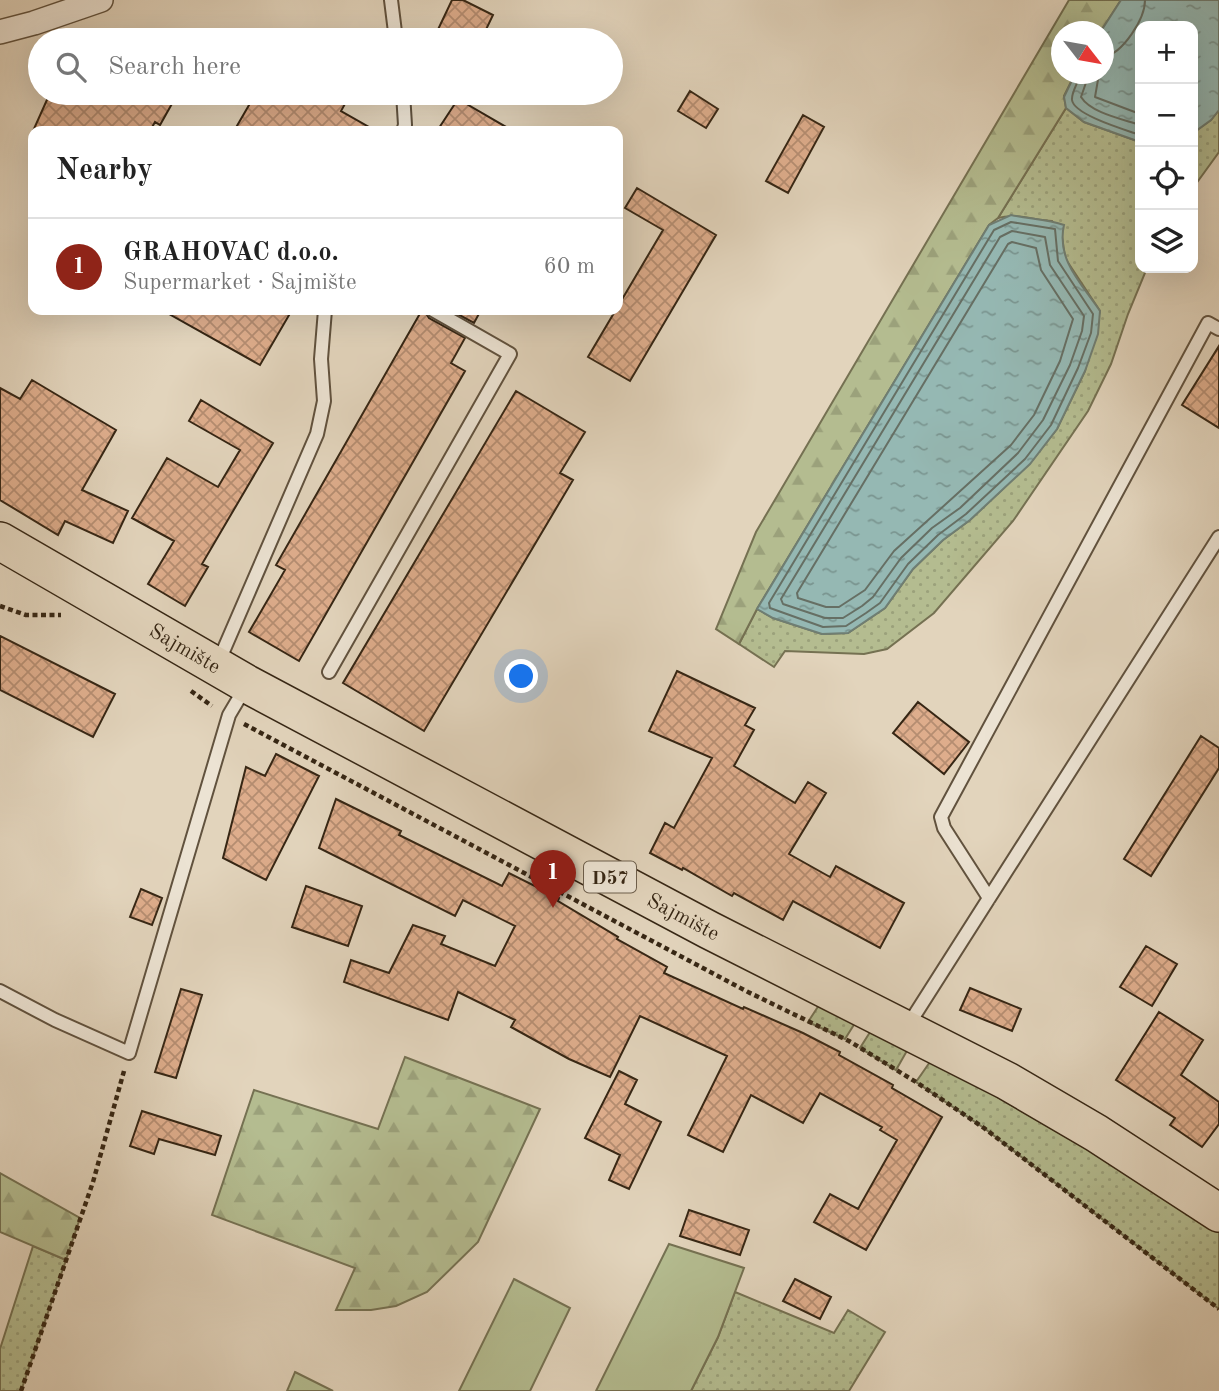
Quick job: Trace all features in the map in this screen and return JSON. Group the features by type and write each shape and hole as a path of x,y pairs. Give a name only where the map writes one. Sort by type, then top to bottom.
{"main road":[{"name":"Sajmište","path":"0,541 232,675 709,930 1007,1081 1074,1120 1219,1213"}],"street":[{"path":"0,32 101,0"}],"lane":[{"path":"391,0 394,28"},
{"path":"404,105 404,126"},
{"path":"0,991 55,1020 129,1053 229,715 232,675 317,434 324,401 321,359 325,315"},
{"path":"329,672 510,354 442,315"},
{"path":"989,898 944,828 941,817 1208,323 1219,329"},
{"path":"905,1029 1219,537"}],"path":[{"path":"0,606 26,615 71,616"},
{"path":"187,689 229,715 748,992 860,1048 984,1128 1219,1309"},
{"path":"21,1391 93,1182 129,1053"}],"green space":[{"path":"1069,0 1121,0 1107,21 1057,21"},
{"path":"1051,31 1051,84 1070,84 1064,96 1066,108 998,218 989,225 757,609 739,644 716,629 756,532"},
{"path":"1066,108 1084,122 1135,140 1135,273 1145,273 1111,364 1088,411 1013,521 934,613 887,649 864,654 785,651 774,667 739,644 757,609 773,618 822,634 848,633 885,608 913,569 1030,463 1057,429 1085,371 1100,311 1065,258 1062,236 1052,221 1018,216 998,218"},
{"path":"1219,110 1219,152 1198,181 1198,129"},
{"path":"821,1002 855,1023 845,1039 808,1022"},
{"path":"872,1029 908,1049 896,1070 860,1048"},
{"path":"405,1057 540,1109 478,1242 427,1292 396,1306 371,1310 336,1310 355,1268 212,1215 254,1090 378,1129"},
{"path":"932,1059 1123,1170 1219,1231 1219,1309 984,1128 916,1082"},
{"path":"0,1173 80,1218 66,1260 0,1232"},
{"path":"669,1244 744,1268 718,1337 691,1391 596,1391"},
{"path":"33,1246 66,1260 21,1391 0,1391 0,1349"},
{"path":"514,1279 570,1308 530,1391 459,1391"},
{"path":"735,1292 834,1333 848,1310 885,1332 849,1391 691,1391 718,1337"},
{"path":"295,1372 333,1391 287,1391"}],"water":[{"path":"1121,0 1219,0 1219,110 1211,120 1198,129 1198,21 1135,21 1135,140 1084,122 1066,108 1064,97 1070,84 1114,84 1114,21 1107,21"},
{"path":"1011,215 1064,225 1063,238 1067,260 1100,311 1098,334 1085,371 1057,429 1030,464 913,569 885,608 848,633 822,634 773,618 757,609 989,225"}],"building":[{"path":"452,0 463,0 493,15 487,28 439,28"},
{"path":"690,91 718,109 706,128 678,111"},
{"path":"45,105 171,105 160,125 155,122 153,126 35,126"},
{"path":"249,105 344,105 341,111 367,126 237,126"},
{"path":"454,105 468,105 504,126 440,126"},
{"path":"803,115 824,127 788,193 766,181"},
{"path":"637,188 716,235 630,381 588,357 613,315 623,315 623,298 663,230 625,208"},
{"path":"171,315 289,315 260,365"},
{"path":"419,315 427,315 465,338 451,363 465,371 299,661 249,632 285,570 276,565"},
{"path":"459,315 478,315 474,323"},
{"path":"1219,346 1219,428 1182,405"},
{"path":"32,380 116,430 82,490 128,511 113,543 65,521 58,535 0,500 0,388 20,399"},
{"path":"516,391 585,432 560,473 573,480 424,731 343,683"},
{"path":"201,400 273,443 202,564 208,567 185,606 148,584 174,541 132,518 167,458 218,487 240,450 189,421"},
{"path":"0,636 115,694 93,737 0,690"},
{"path":"677,671 755,708 745,725 754,730 734,766 795,803 808,782 826,793 789,854 830,877 836,866 904,903 880,948 793,901 783,920 650,853 665,823 674,828 712,758 649,731"},
{"path":"918,702 969,742 944,774 893,733"},
{"path":"1201,736 1219,748 1219,768 1151,876 1124,859"},
{"path":"276,754 319,776 266,880 223,858 246,767 265,776"},
{"path":"336,799 401,831 399,835 502,886 509,873 559,898 558,901 618,937 617,939 667,967 664,973 803,1033 840,1052 839,1055 893,1085 892,1088 942,1117 866,1250 814,1222 830,1194 858,1209 897,1140 880,1130 882,1127 820,1093 803,1123 751,1095 723,1152 688,1135 727,1056 640,1016 610,1077 569,1059 511,1027 515,1020 458,992 448,1020 344,982 351,960 389,973 413,925 445,936 441,944 495,966 515,926 463,900 455,916 319,848"},
{"path":"306,886 362,906 348,946 292,927"},
{"path":"141,889 162,898 152,925 130,917"},
{"path":"1146,946 1177,964 1152,1006 1120,987"},
{"path":"970,988 1021,1009 1012,1031 960,1010"},
{"path":"181,989 202,995 176,1078 155,1072"},
{"path":"1159,1012 1203,1040 1181,1075 1219,1102 1219,1124 1202,1147 1170,1125 1175,1118 1116,1080"},
{"path":"619,1071 637,1080 625,1104 661,1122 629,1189 609,1180 620,1155 585,1138"},
{"path":"142,1111 221,1136 215,1155 159,1139 154,1154 130,1146"},
{"path":"689,1210 749,1230 740,1255 680,1236"},
{"path":"795,1279 831,1297 820,1319 783,1301"}],"place":[{"name":"GRAHOVAC d.o.o.","path":"553,908"}]}
